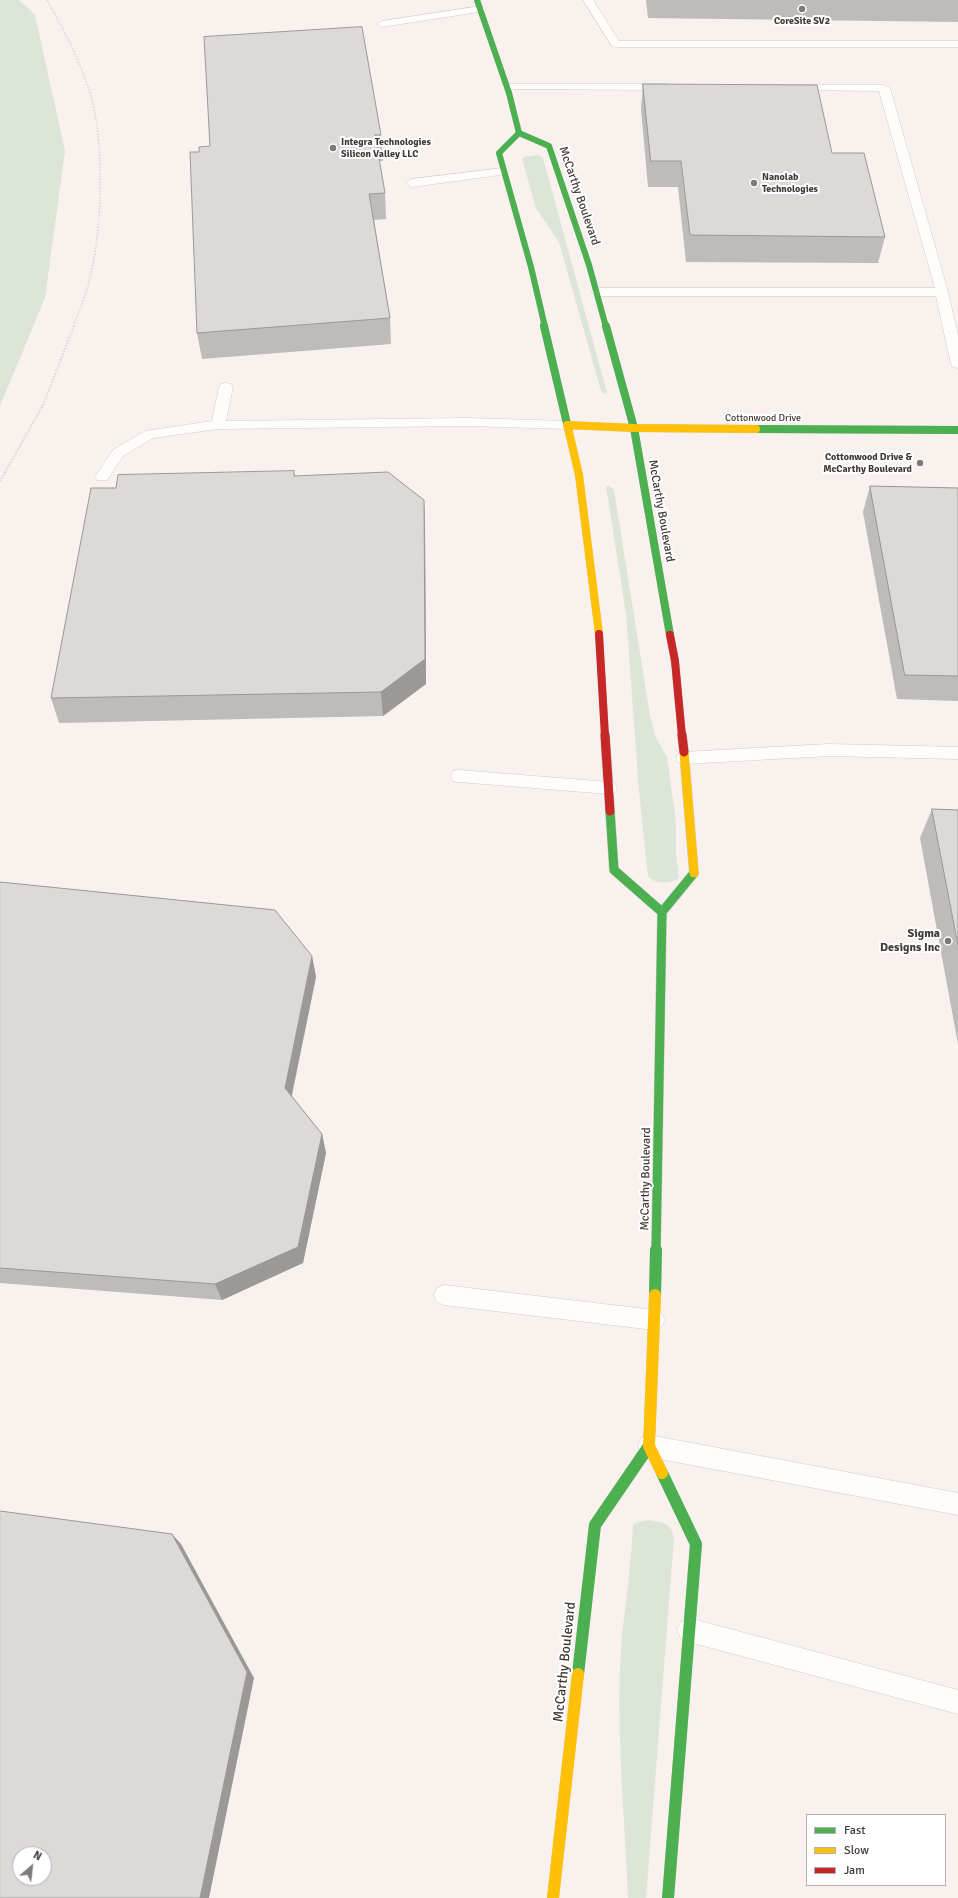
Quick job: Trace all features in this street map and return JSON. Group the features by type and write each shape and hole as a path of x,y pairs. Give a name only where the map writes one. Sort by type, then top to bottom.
{"main road":[{"path":"479,5 506,87 519,133 499,153 503,172 531,267 579,475 601,654 614,870 662,912"},
{"name":"McCarthy Boulevard","path":"519,133 549,146 597,292 634,428 675,661 695,872 662,912 657,1259 649,1446 696,1544 668,1898"},
{"name":"Cottonwood Drive","path":"567,425 634,428 958,430"},
{"name":"McCarthy Boulevard","path":"553,1898 595,1525 649,1446"}],"lane":[{"path":"588,0 616,44 958,44"},
{"path":"382,24 479,5"},
{"path":"506,87 680,87"},
{"path":"782,88 884,88 942,292 958,364"},
{"path":"412,183 503,172"},
{"path":"597,292 942,292"},
{"path":"218,425 226,388"},
{"path":"102,477 118,453 150,434 218,425 467,422 567,425"},
{"path":"684,758 830,750 958,753"},
{"path":"459,776 609,788"},
{"path":"444,1295 654,1320"},
{"path":"649,1446 958,1504"},
{"path":"689,1630 958,1702"}],"path":[{"path":"0,480 43,404 71,333 88,286 99,226 100,155 92,100 73,46 47,0"}],"shaded area":[{"path":"0,0 19,0 35,15 65,151 45,298 0,406"},
{"path":"538,155 543,158 607,393 604,394 601,391 559,242 536,208 522,159 524,157"},
{"path":"606,486 609,486 614,490 650,716 656,738 667,757 676,821 676,853 679,878 668,882 655,881 648,877 639,791 626,614"},
{"path":"648,1520 668,1526 674,1538 646,1898 628,1898 620,1754 620,1667 633,1525"}],"building":[{"path":"362,27 381,135 375,135 385,193 369,194 390,318 197,333 190,152 199,152 199,147 210,146 204,37"},
{"name":"Nanolab Technologies","path":"643,84 817,85 832,153 864,153 885,237 690,235 681,161 651,161"},
{"path":"294,471 294,476 388,472 424,500 425,659 381,692 51,698 91,488 116,488 118,475"},
{"path":"870,486 958,488 958,676 905,675"},
{"path":"932,809 958,810 958,945"},
{"path":"0,882 275,910 312,956 285,1088 322,1134 298,1247 215,1284 0,1268"},
{"path":"0,1511 172,1534 247,1672 200,1898 0,1898"}],"traffic: fast":[{"path":"477,0 509,93 519,133"},
{"path":"519,133 549,146 589,265 634,428 670,635"},
{"path":"519,133 499,153 531,267 568,428"},
{"path":"756,429 958,430"},
{"path":"610,811 614,870 662,912"},
{"path":"655,1295 662,912 694,873"},
{"path":"578,1674 595,1525 649,1446"},
{"path":"662,1473 696,1544 668,1898"}],"traffic: slow":[{"path":"567,425 634,428 756,429"},
{"path":"568,428 579,475 599,634"},
{"path":"684,752 694,873"},
{"path":"655,1295 649,1446 662,1473"},
{"path":"553,1898 578,1674"}],"traffic: jam":[{"path":"599,634 610,811"},
{"path":"670,635 675,661 684,752"}],"place":[{"name":"CoreSite SV2","path":"802,9"},
{"name":"Integra Technologies Silicon Valley LLC","path":"333,148"},
{"name":"Nanolab Technologies","path":"754,183"},
{"name":"Cottonwood Drive & McCarthy Boulevard","path":"920,463"},
{"name":"Sigma Designs Inc","path":"948,941"}]}
